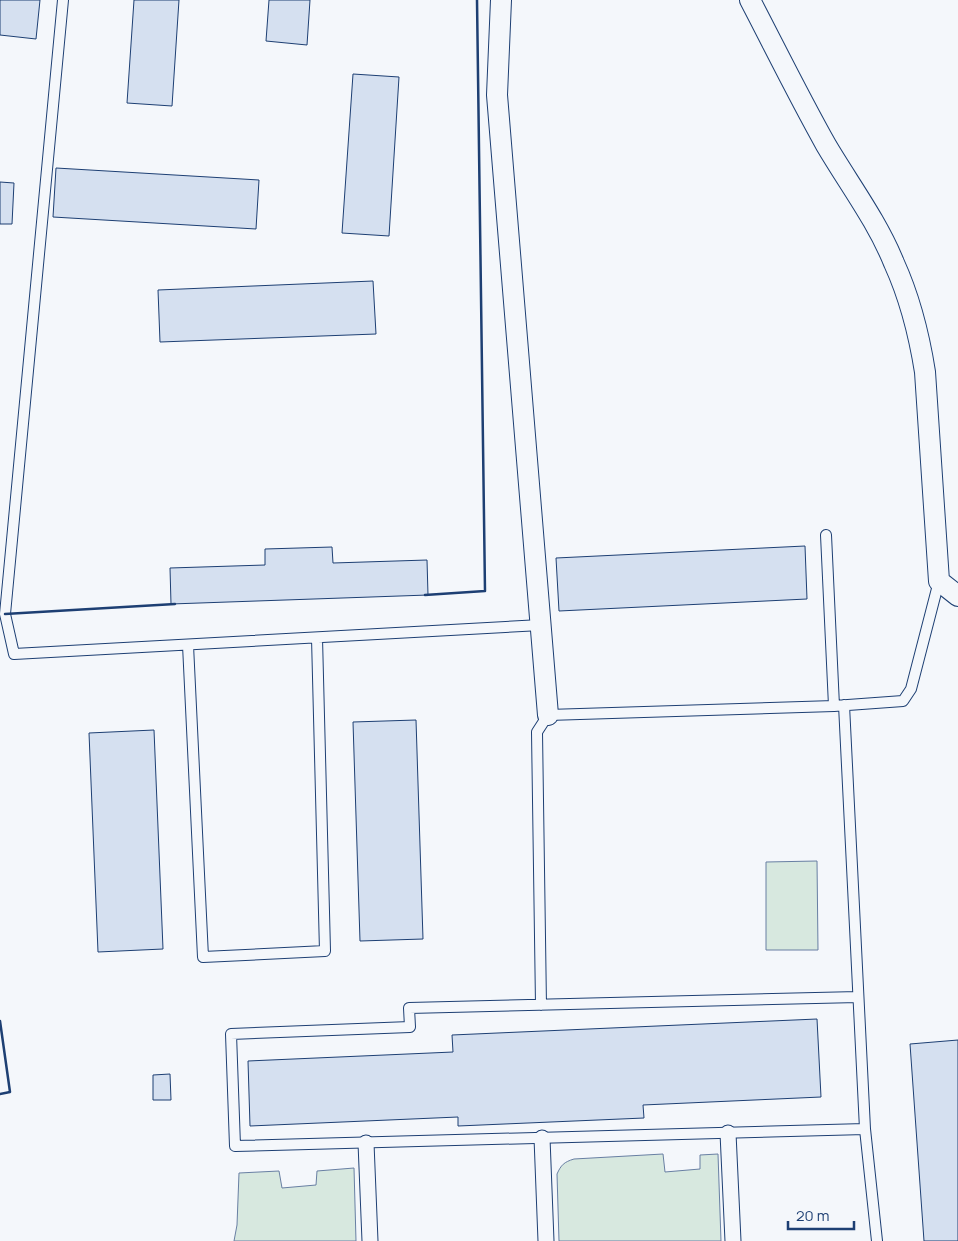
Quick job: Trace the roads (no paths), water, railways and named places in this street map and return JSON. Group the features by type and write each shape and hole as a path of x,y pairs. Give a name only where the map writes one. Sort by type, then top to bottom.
{"street":[{"path":"501,0 497,95 548,715"},
{"path":"750,0 826,144 869,215 894,262 912,311 920,341 925,372 939,581 958,596"},
{"path":"728,1133 733,1241"},
{"path":"542,1138 546,1241"},
{"path":"366,1143 370,1241"}],"lane":[{"path":"63,0 4,614 14,654 542,625"},
{"path":"826,535 839,706 865,1129 877,1241"},
{"path":"541,1005 537,732 548,715 839,706 903,701 911,690 939,581"},
{"path":"188,645 202,957 325,951 317,638"},
{"path":"858,998 409,1008 410,1027 231,1034 235,1146 865,1129"}]}
